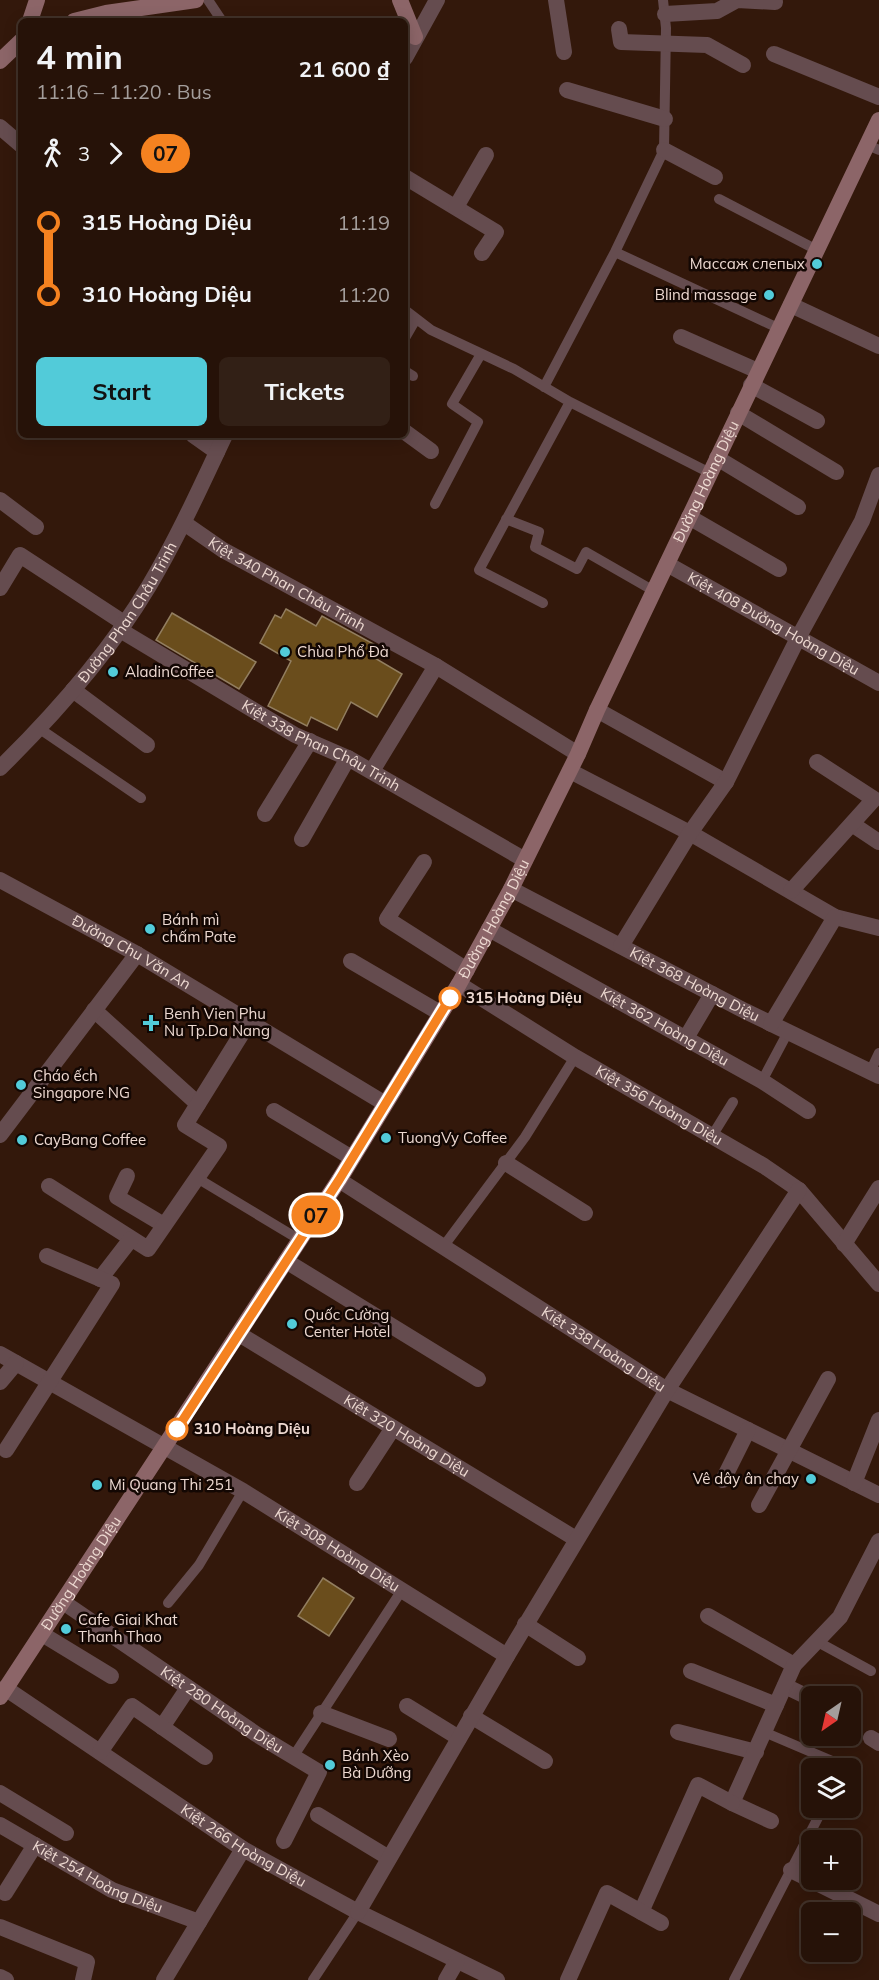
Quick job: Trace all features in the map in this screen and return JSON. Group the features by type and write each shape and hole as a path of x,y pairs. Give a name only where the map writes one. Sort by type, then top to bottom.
{"main road":[{"path":"31,18 37,0"},
{"path":"91,18 196,0"},
{"path":"400,0 408,18"},
{"path":"408,18 416,37"},
{"path":"0,61 18,44"},
{"name":"Đường Hoàng Diệu","path":"2,1690 42,1634 165,1448 339,1180 463,977 511,889 570,771 778,328 873,147 879,120"}],"street":[{"path":"408,52 437,0"},
{"path":"556,0 564,52"},
{"path":"664,7 717,11 737,0 775,2"},
{"path":"619,29 621,42 707,45 743,64"},
{"path":"774,54 879,97"},
{"path":"567,90 665,119"},
{"path":"0,128 18,143"},
{"path":"664,150 715,177"},
{"path":"456,207 486,155"},
{"path":"408,179 496,232 482,252"},
{"path":"791,305 879,346"},
{"path":"681,337 755,378 817,421"},
{"path":"738,413 836,472"},
{"path":"408,434 431,451"},
{"path":"197,438 217,452"},
{"name":"Đường Phan Châu Trinh","path":"0,768 40,729 122,626 149,586 184,522 224,438"},
{"path":"713,465 798,507"},
{"path":"621,946 690,833 726,782 798,638 862,521 879,475"},
{"path":"0,500 36,527"},
{"path":"689,518 779,569"},
{"name":"Kiệt 340 Phan Châu Trinh","path":"184,522 224,550 436,666 578,754"},
{"name":"Kiệt 338 Phan Châu Trinh","path":"0,588 20,555 122,626 295,735 372,771 525,860"},
{"name":"Kiệt 408 Đường Hoàng Diệu","path":"667,564 879,683"},
{"path":"372,771 436,666"},
{"path":"73,690 147,745"},
{"path":"597,710 726,782"},
{"path":"265,814 310,741"},
{"path":"302,839 348,758"},
{"path":"791,891 876,794 817,762"},
{"path":"570,771 690,833 835,917 879,928"},
{"path":"852,824 879,842"},
{"name":"Kiệt 356 Hoàng Diệu","path":"424,862 387,919 575,1057 764,1166 799,1190 879,1284"},
{"name":"Đường Chu Văn An","path":"0,879 137,954 384,1103"},
{"name":"Kiệt 368 Hoàng Diệu","path":"511,889 712,994 874,1074"},
{"path":"771,1024 835,917"},
{"name":"Kiệt 362 Hoàng Diệu","path":"489,928 762,1081 808,1111"},
{"path":"2,1127 137,954"},
{"path":"351,961 440,1013"},
{"path":"686,1038 712,994"},
{"path":"94,1010 198,1104"},
{"path":"49,1186 148,1249 219,1146 185,1125 249,1022"},
{"path":"274,1111 352,1158"},
{"path":"506,1163 585,1213"},
{"path":"127,1176 117,1197 164,1226"},
{"name":"Kiệt 338 Hoàng Diệu","path":"339,1180 667,1390 879,1495"},
{"path":"844,1244 879,1188"},
{"path":"358,1912 525,1624 667,1390 799,1190"},
{"path":"100,1279 131,1239"},
{"path":"6,1450 51,1383 112,1284 47,1256"},
{"path":"286,1261 478,1379"},
{"name":"Kiệt 320 Hoàng Diệu","path":"238,1334 576,1539"},
{"name":"Kiệt 308 Hoàng Diệu","path":"0,1354 243,1491 507,1656"},
{"path":"0,1382 16,1363"},
{"path":"759,1505 828,1379"},
{"path":"854,1483 879,1420"},
{"path":"357,1483 393,1428"},
{"path":"723,1480 748,1430"},
{"path":"732,1803 794,1665 840,1617 879,1541"},
{"name":"Kiệt 280 Hoàng Diệu","path":"63,1602 188,1688 319,1772 284,1841"},
{"path":"708,1616 794,1665"},
{"path":"525,1624 578,1658"},
{"path":"42,1634 111,1676"},
{"path":"691,1671 776,1705"},
{"path":"785,1686 801,1694"},
{"path":"162,1727 188,1688"},
{"name":"Kiệt 266 Hoàng Diệu","path":"2,1690 100,1752 243,1849 358,1912 497,1980"},
{"path":"100,1752 132,1706 205,1757"},
{"path":"407,1706 459,1738"},
{"path":"321,1713 388,1739"},
{"path":"471,1716 545,1761"},
{"path":"678,1732 756,1752"},
{"path":"641,1912 698,1785 771,1821"},
{"path":"0,1793 66,1833"},
{"path":"318,1815 389,1858"},
{"name":"Kiệt 254 Hoàng Diệu","path":"0,1825 112,1890 199,1922"},
{"path":"5,1893 35,1845"},
{"path":"164,1980 243,1849"},
{"path":"791,1870 879,1914"},
{"path":"568,1980 608,1893 661,1923"},
{"path":"0,1927 87,1962 82,1980"},
{"path":"446,1980 457,1961"},
{"path":"0,1977 6,1980"}],"lane":[{"path":"208,0 220,18"},
{"path":"544,387 615,252 664,150 664,7"},
{"path":"719,199 817,250"},
{"path":"615,252 778,328"},
{"path":"408,312 431,330 570,402 713,465"},
{"path":"408,333 416,319"},
{"path":"435,504 478,422 452,404 481,354"},
{"path":"543,603 478,570 570,402"},
{"path":"507,519 539,532 535,547 577,569 586,552 654,591"},
{"path":"40,729 141,798"},
{"path":"762,1081 788,1032"},
{"path":"874,1074 879,1053"},
{"path":"442,1247 525,1137 575,1057"},
{"path":"712,1136 733,1102"},
{"path":"197,1178 300,1240"},
{"path":"168,1603 199,1565 243,1491"},
{"path":"293,1757 402,1590"},
{"path":"818,1642 871,1671"},
{"path":"764,1732 825,1758"},
{"path":"734,1980 818,1818"},
{"path":"314,1980 358,1912"}],"building":[{"path":"286,609 316,626 322,616 379,647 373,657 402,674 377,717 351,702 337,730 311,717 307,726 268,706 291,661 260,643 275,615 281,618"},
{"path":"172,613 256,662 239,689 156,640"},
{"path":"323,1578 354,1598 329,1636 298,1616"}],"bus line":[{"name":"07","path":"177,1429 339,1180 450,998"}],"place":[{"name":"Массаж слепых","path":"817,264"},
{"name":"Blind massage","path":"769,295"},
{"name":"Chùa Phổ Đà","path":"285,652"},
{"name":"AladinCoffee","path":"113,672"},
{"name":"Bánh mì chấm Pate","path":"150,929"},
{"name":"315 Hoàng Diệu","path":"450,998"},
{"name":"Benh Vien Phu Nu Tp.Da Nang","path":"151,1023"},
{"name":"Cháo ếch Singapore NG","path":"21,1085"},
{"name":"TuongVy Coffee","path":"386,1138"},
{"name":"CayBang Coffee","path":"22,1140"},
{"name":"Quốc Cường Center Hotel","path":"292,1324"},
{"name":"310 Hoàng Diệu","path":"177,1429"},
{"name":"Vê dây ân chay","path":"811,1479"},
{"name":"Mi Quang Thi 251","path":"97,1485"},
{"name":"Cafe Giai Khat Thanh Thao","path":"66,1629"},
{"name":"Bánh Xèo Bà Dưỡng","path":"330,1765"}]}
